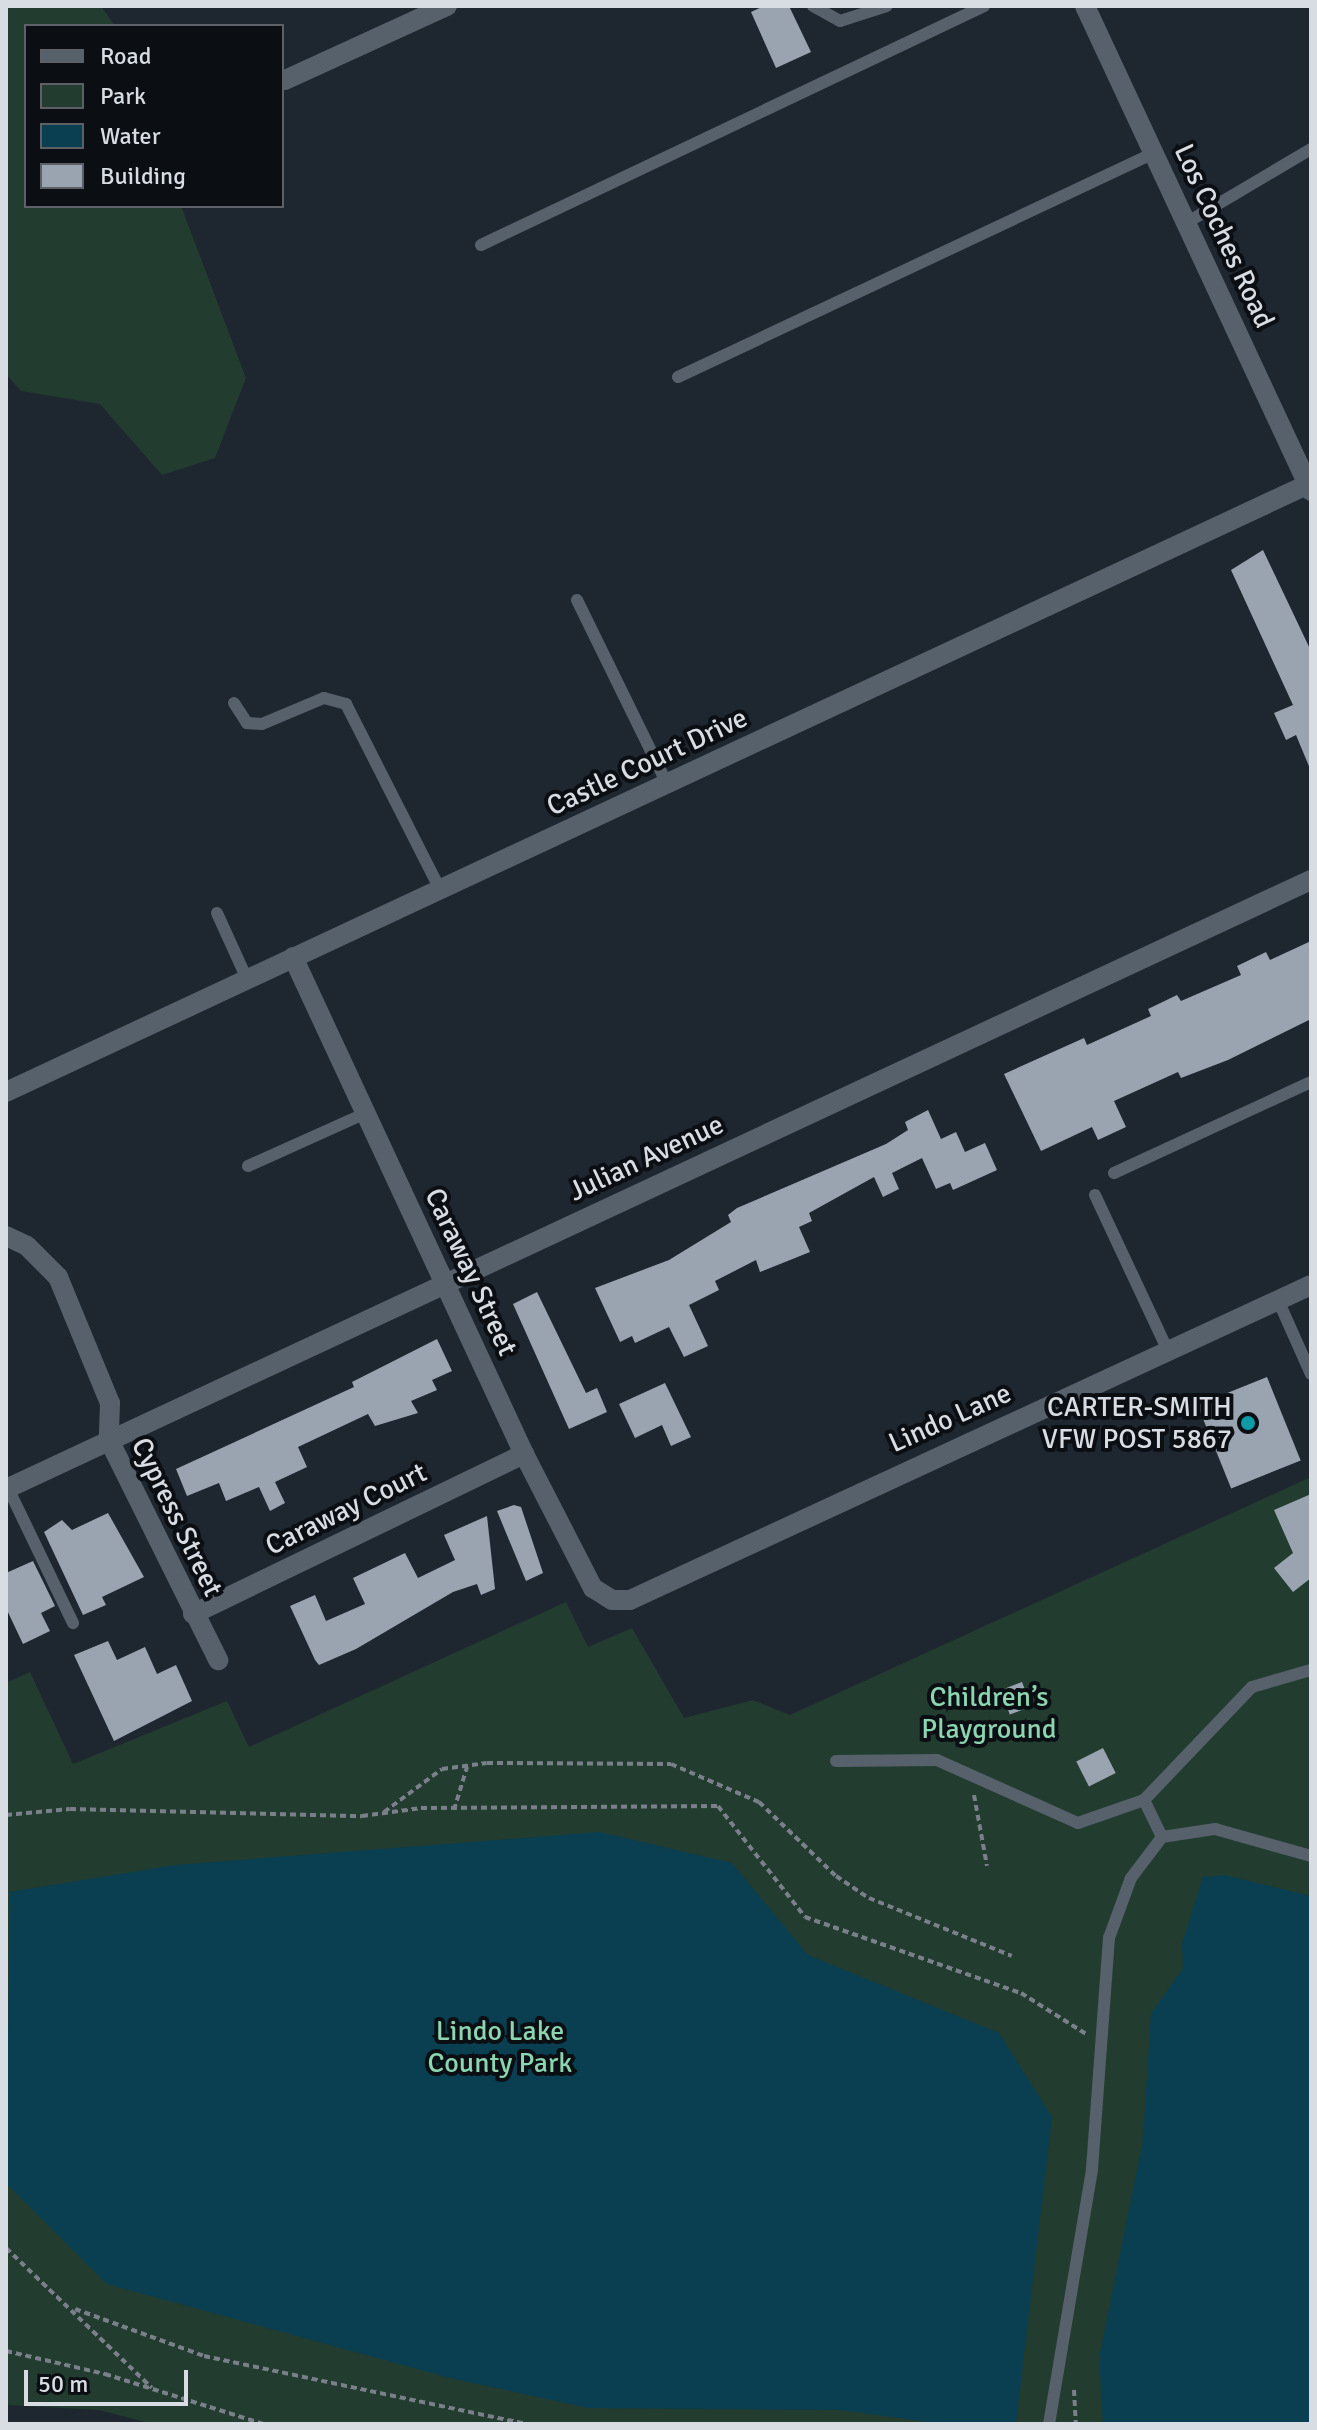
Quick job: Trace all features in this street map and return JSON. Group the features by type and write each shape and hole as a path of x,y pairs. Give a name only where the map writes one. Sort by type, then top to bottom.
{"street":[{"path":"285,80 447,6"},
{"name":"Los Coches Road","path":"1085,6 1310,486"},
{"name":"Castle Court Drive","path":"6,1092 1310,486"},
{"name":"Julian Avenue","path":"7,1488 1311,880"},
{"name":"Caraway Street","path":"293,957 524,1454 593,1588 612,1600"},
{"name":"Cypress Street","path":"6,1236 27,1246 58,1277 110,1403 109,1440 218,1660"},
{"name":"Lindo Lane","path":"612,1600 630,1600 1311,1285"},
{"name":"Caraway Court","path":"193,1614 524,1454"}],"lane":[{"path":"813,6 840,21 887,6"},
{"path":"481,245 984,6"},
{"path":"1186,223 1311,149"},
{"path":"678,377 1154,153"},
{"path":"577,600 667,784"},
{"path":"234,703 247,723 262,724 324,698 346,704 440,889"},
{"path":"217,913 247,979"},
{"path":"1114,1173 1311,1082"},
{"path":"248,1166 366,1113"},
{"path":"1095,1195 1168,1351"},
{"path":"1278,1300 1311,1374"},
{"path":"7,1488 73,1623"},
{"path":"836,1761 937,1760 974,1780 1078,1823 1144,1800 1252,1687 1311,1670"},
{"path":"1144,1800 1162,1837"},
{"path":"1049,2424 1092,2169 1109,1938 1131,1878 1162,1837 1215,1829 1311,1856"}],"path":[{"path":"383,1814 407,1789 442,1769 468,1766 671,1764 714,1777 759,1802 836,1876 869,1898 1012,1956"},
{"path":"454,1810 468,1766"},
{"path":"974,1780 987,1866"},
{"path":"6,1815 70,1809 383,1814 718,1806 805,1917 1021,1993 1101,2044"},
{"path":"6,2248 75,2309 153,2389"},
{"path":"75,2309 204,2356 528,2424"},
{"path":"6,2351 153,2389 264,2424"},
{"path":"1074,2390 1076,2424"}],"green space":[{"path":"6,6 101,6 114,24 24,24 24,208 182,208 246,378 215,458 162,475 100,404 21,391 6,374"},
{"name":"Lindo Lake County Park","path":"1311,1477 1311,2424 153,2424 99,2410 6,2405 6,1683 30,1672 73,1764 227,1701 249,1747 566,1602 588,1647 632,1628 684,1718 753,1700 790,1715"}],"water":[{"path":"600,1832 732,1863 808,1955 999,2033 1052,2117 1016,2424 944,2424 840,2410 588,2408 450,2378 107,2284 6,2183 10,1892 175,1865"},
{"path":"1225,1875 1311,1896 1311,2424 1103,2424 1099,2359 1143,2140 1151,2014 1183,1968 1182,1944 1203,1877"}],"building":[{"path":"764,6 789,6 811,52 776,68 751,12"},
{"path":"1263,550 1311,651 1311,771 1296,735 1286,740 1274,713 1293,705 1231,570"},
{"path":"1311,941 1311,1019 1228,1060 1181,1078 1178,1072 1114,1101 1126,1127 1098,1140 1092,1127 1041,1151 1004,1074 1084,1038 1087,1045 1151,1016 1148,1009 1177,995 1181,1001 1241,975 1237,966 1266,952 1270,960"},
{"path":"928,1110 941,1139 956,1132 965,1152 985,1143 997,1170 953,1190 950,1183 936,1189 922,1158 892,1173 899,1189 883,1197 874,1177 809,1213 812,1221 799,1227 810,1252 760,1272 756,1260 715,1281 719,1290 689,1305 708,1346 684,1357 669,1327 635,1343 632,1336 620,1342 595,1288 669,1260 731,1222 728,1215 737,1208 886,1144 908,1130 905,1122"},
{"path":"537,1292 586,1393 597,1388 607,1412 569,1429 513,1304"},
{"path":"437,1339 452,1371 432,1380 437,1390 411,1401 418,1413 375,1426 368,1414 298,1447 307,1467 275,1482 285,1503 270,1511 259,1487 226,1501 219,1483 187,1496 176,1469 354,1387 352,1382"},
{"name":"CARTER-SMITH VFW POST 5867","path":"1267,1377 1301,1460 1231,1489 1197,1405"},
{"path":"665,1383 691,1437 671,1446 662,1425 635,1438 619,1404"},
{"path":"1311,1494 1311,1578 1293,1592 1274,1568 1293,1553 1274,1510"},
{"path":"514,1505 521,1507 543,1573 526,1581 497,1511"},
{"path":"108,1513 144,1577 102,1597 106,1605 83,1615 44,1532 62,1520 72,1530"},
{"path":"487,1516 495,1589 481,1595 477,1584 453,1592 356,1649 319,1665 290,1606 315,1595 326,1621 365,1604 353,1578 405,1553 418,1578 455,1560 444,1535"},
{"path":"33,1561 55,1606 41,1613 50,1631 23,1644 6,1608 6,1573"},
{"path":"108,1641 117,1660 145,1647 157,1674 176,1665 192,1701 114,1741 74,1655"},
{"path":"1022,1682 1031,1706 1010,1715 1001,1690"},
{"path":"1103,1748 1116,1773 1089,1787 1076,1762"}],"place":[{"name":"CARTER-SMITH VFW POST 5867","path":"1248,1423"}],"park label":[{"name":"Children’s Playground","path":"989,1713"}]}
